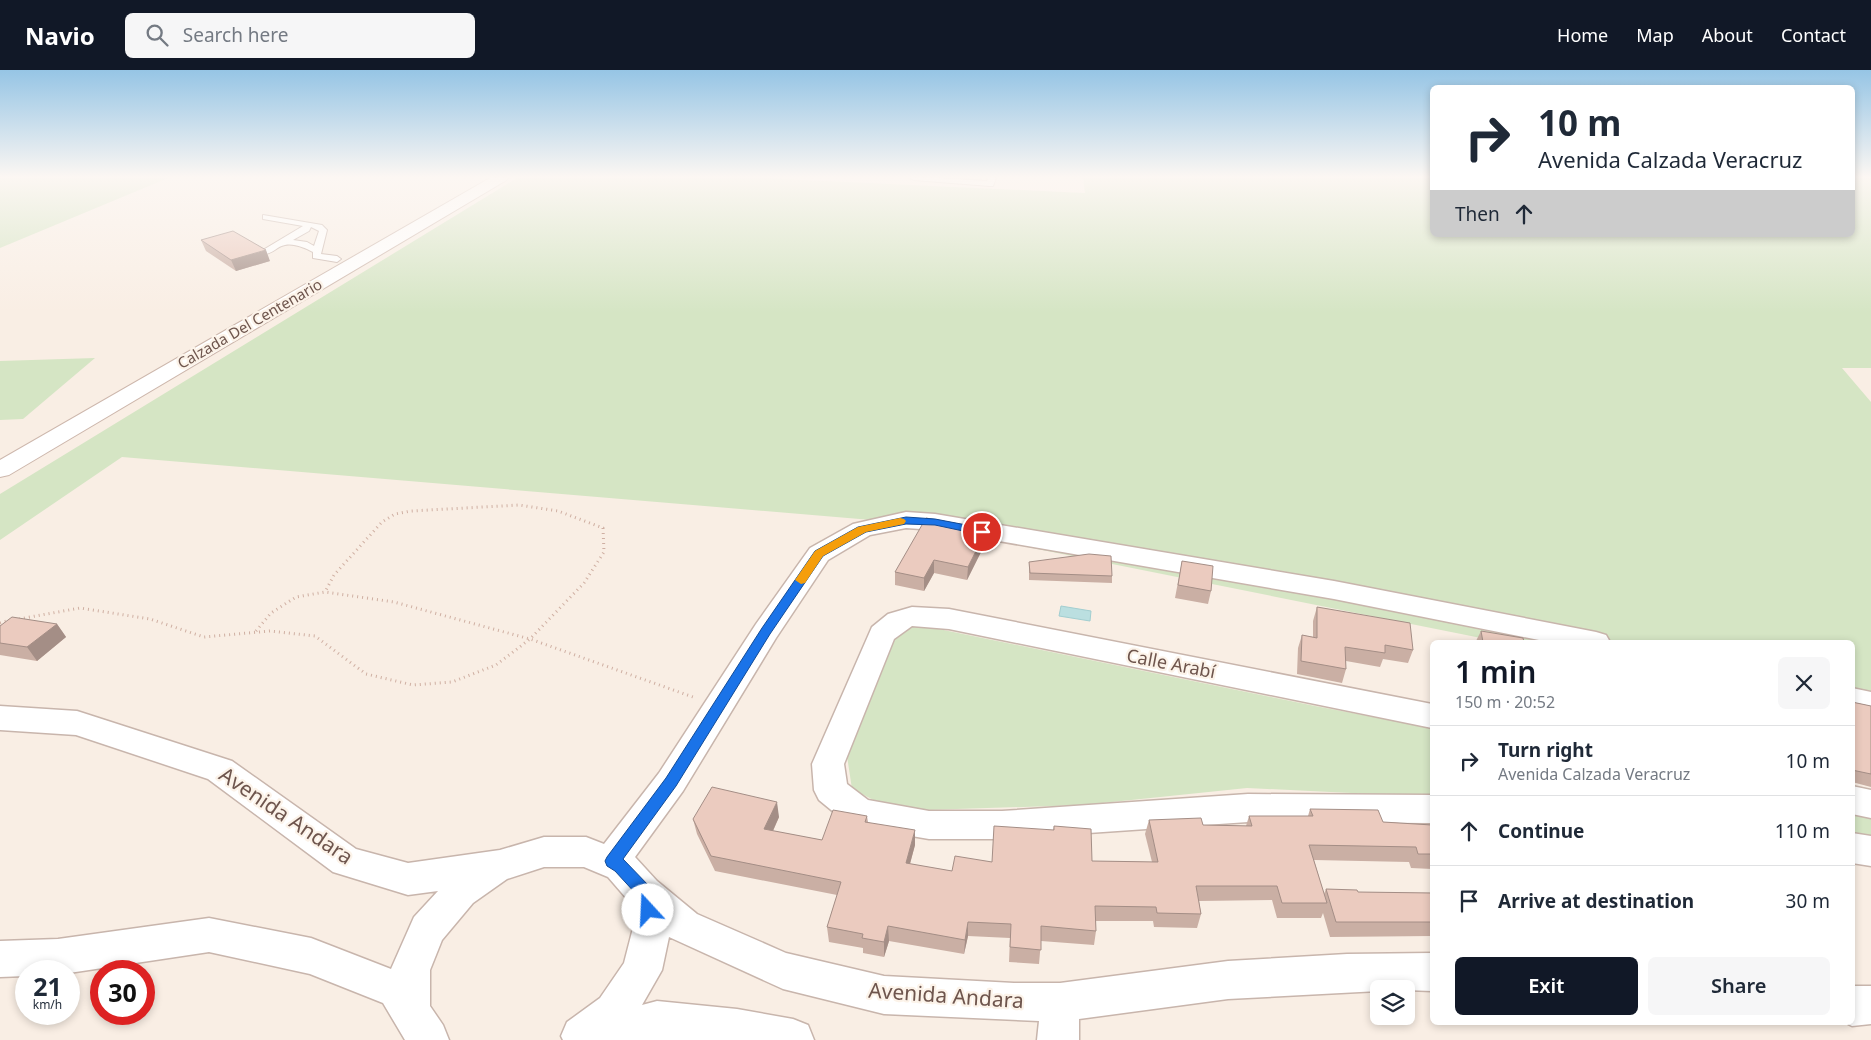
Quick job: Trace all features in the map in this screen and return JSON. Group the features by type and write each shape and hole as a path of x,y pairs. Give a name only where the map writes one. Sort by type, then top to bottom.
{"main road":[{"name":"Calzada Del Centenario","path":"0,454 398,223"},
{"name":"Calzada Del Centenario","path":"0,470 422,223"}],"street":[{"path":"612,861 671,782 766,631 819,554 862,529 906,520 935,522 1334,590 1586,640"},
{"name":"Calle Arabí","path":"1430,716 949,618 909,616 894,622 882,634 828,764 831,790 859,813 929,825 1002,825 1248,808 1430,809"},
{"name":"Avenida Andara","path":"0,718 77,723 220,770 346,861 408,879 500,866 544,852 586,852 612,861 620,866 644,892 684,926 783,971 884,995 1014,1002 1059,1021 1228,980 1347,973 1430,972"},
{"path":"1855,801 1871,804"},
{"path":"1855,848 1871,851"},
{"path":"419,1026 410,970 427,929 460,892 500,866"},
{"path":"578,1040 614,1012 642,970 652,928 644,892"},
{"path":"0,959 58,957 209,936 311,956 397,990 419,1026"},
{"path":"1855,1006 1871,1005"},
{"path":"590,1040 657,1021 737,1029 793,1040"}],"lane":[{"path":"304,223 319,227 323,230 316,256 337,259"},
{"path":"266,252 306,229 308,224"},
{"path":"283,242 304,244 317,251"}],"path":[{"path":"0,622 80,608 150,619 204,636 270,631 314,636 366,674 413,685 452,682 496,665 530,639 584,583 604,552 603,528 558,511 519,505 411,511 395,514 382,522 334,575 325,592"},
{"path":"256,632 271,613 296,597 325,592 394,602 530,639 720,706"}],"green space":[{"path":"0,223 59,223 0,248"},
{"path":"443,223 1430,223 1430,237 1855,237 1855,223 1871,223 1871,368 1842,368 1871,402 1871,717 1855,713 1855,640 1491,640 907,523 122,457 0,540 0,494"},
{"path":"95,358 23,419 0,420 0,361"},
{"path":"919,625 1430,728 1430,797 1247,788 1083,805 895,811 852,789 847,756 890,637 900,628"},
{"path":"1855,807 1871,810 1871,839 1855,836"}],"water":[{"path":"1061,606 1091,611 1090,621 1059,616"}],"building":[{"path":"233,231 266,250 231,260 201,240"},
{"path":"926,518 987,529 968,567 934,560 924,578 895,572"},
{"path":"1089,554 1111,556 1112,576 1030,573 1029,562"},
{"path":"1182,561 1213,566 1211,591 1178,585"},
{"path":"1317,607 1410,623 1413,650 1385,645 1385,653 1345,647 1346,669 1301,661 1302,635 1317,638"},
{"path":"12,617 57,624 27,647 0,643 0,626"},
{"path":"1481,631 1523,638 1524,640 1483,640"},
{"path":"1855,703 1871,706 1871,774 1855,771"},
{"path":"712,787 777,802 764,829 822,840 833,810 867,816 865,822 915,830 906,863 952,871 955,856 992,862 994,826 1054,830 1054,826 1091,829 1092,861 1158,862 1149,820 1201,818 1203,825 1252,826 1249,816 1313,816 1310,809 1378,810 1383,822 1430,825 1430,854 1418,854 1416,847 1309,845 1327,903 1282,903 1277,886 1196,886 1201,914 1157,913 1156,907 1095,906 1096,931 1041,926 1041,950 1010,947 1011,924 968,922 965,940 888,926 884,942 862,938 863,934 827,927 841,882 711,856 693,819"},
{"path":"1326,889 1357,890 1358,892 1430,893 1430,922 1336,922"}],"slow traffic":[{"path":"801,580 819,554 862,529 900,521"}],"route":[{"path":"648,910 644,892 620,866 612,861 671,782 766,631 819,554 862,529 906,520 935,522 982,532"}]}
